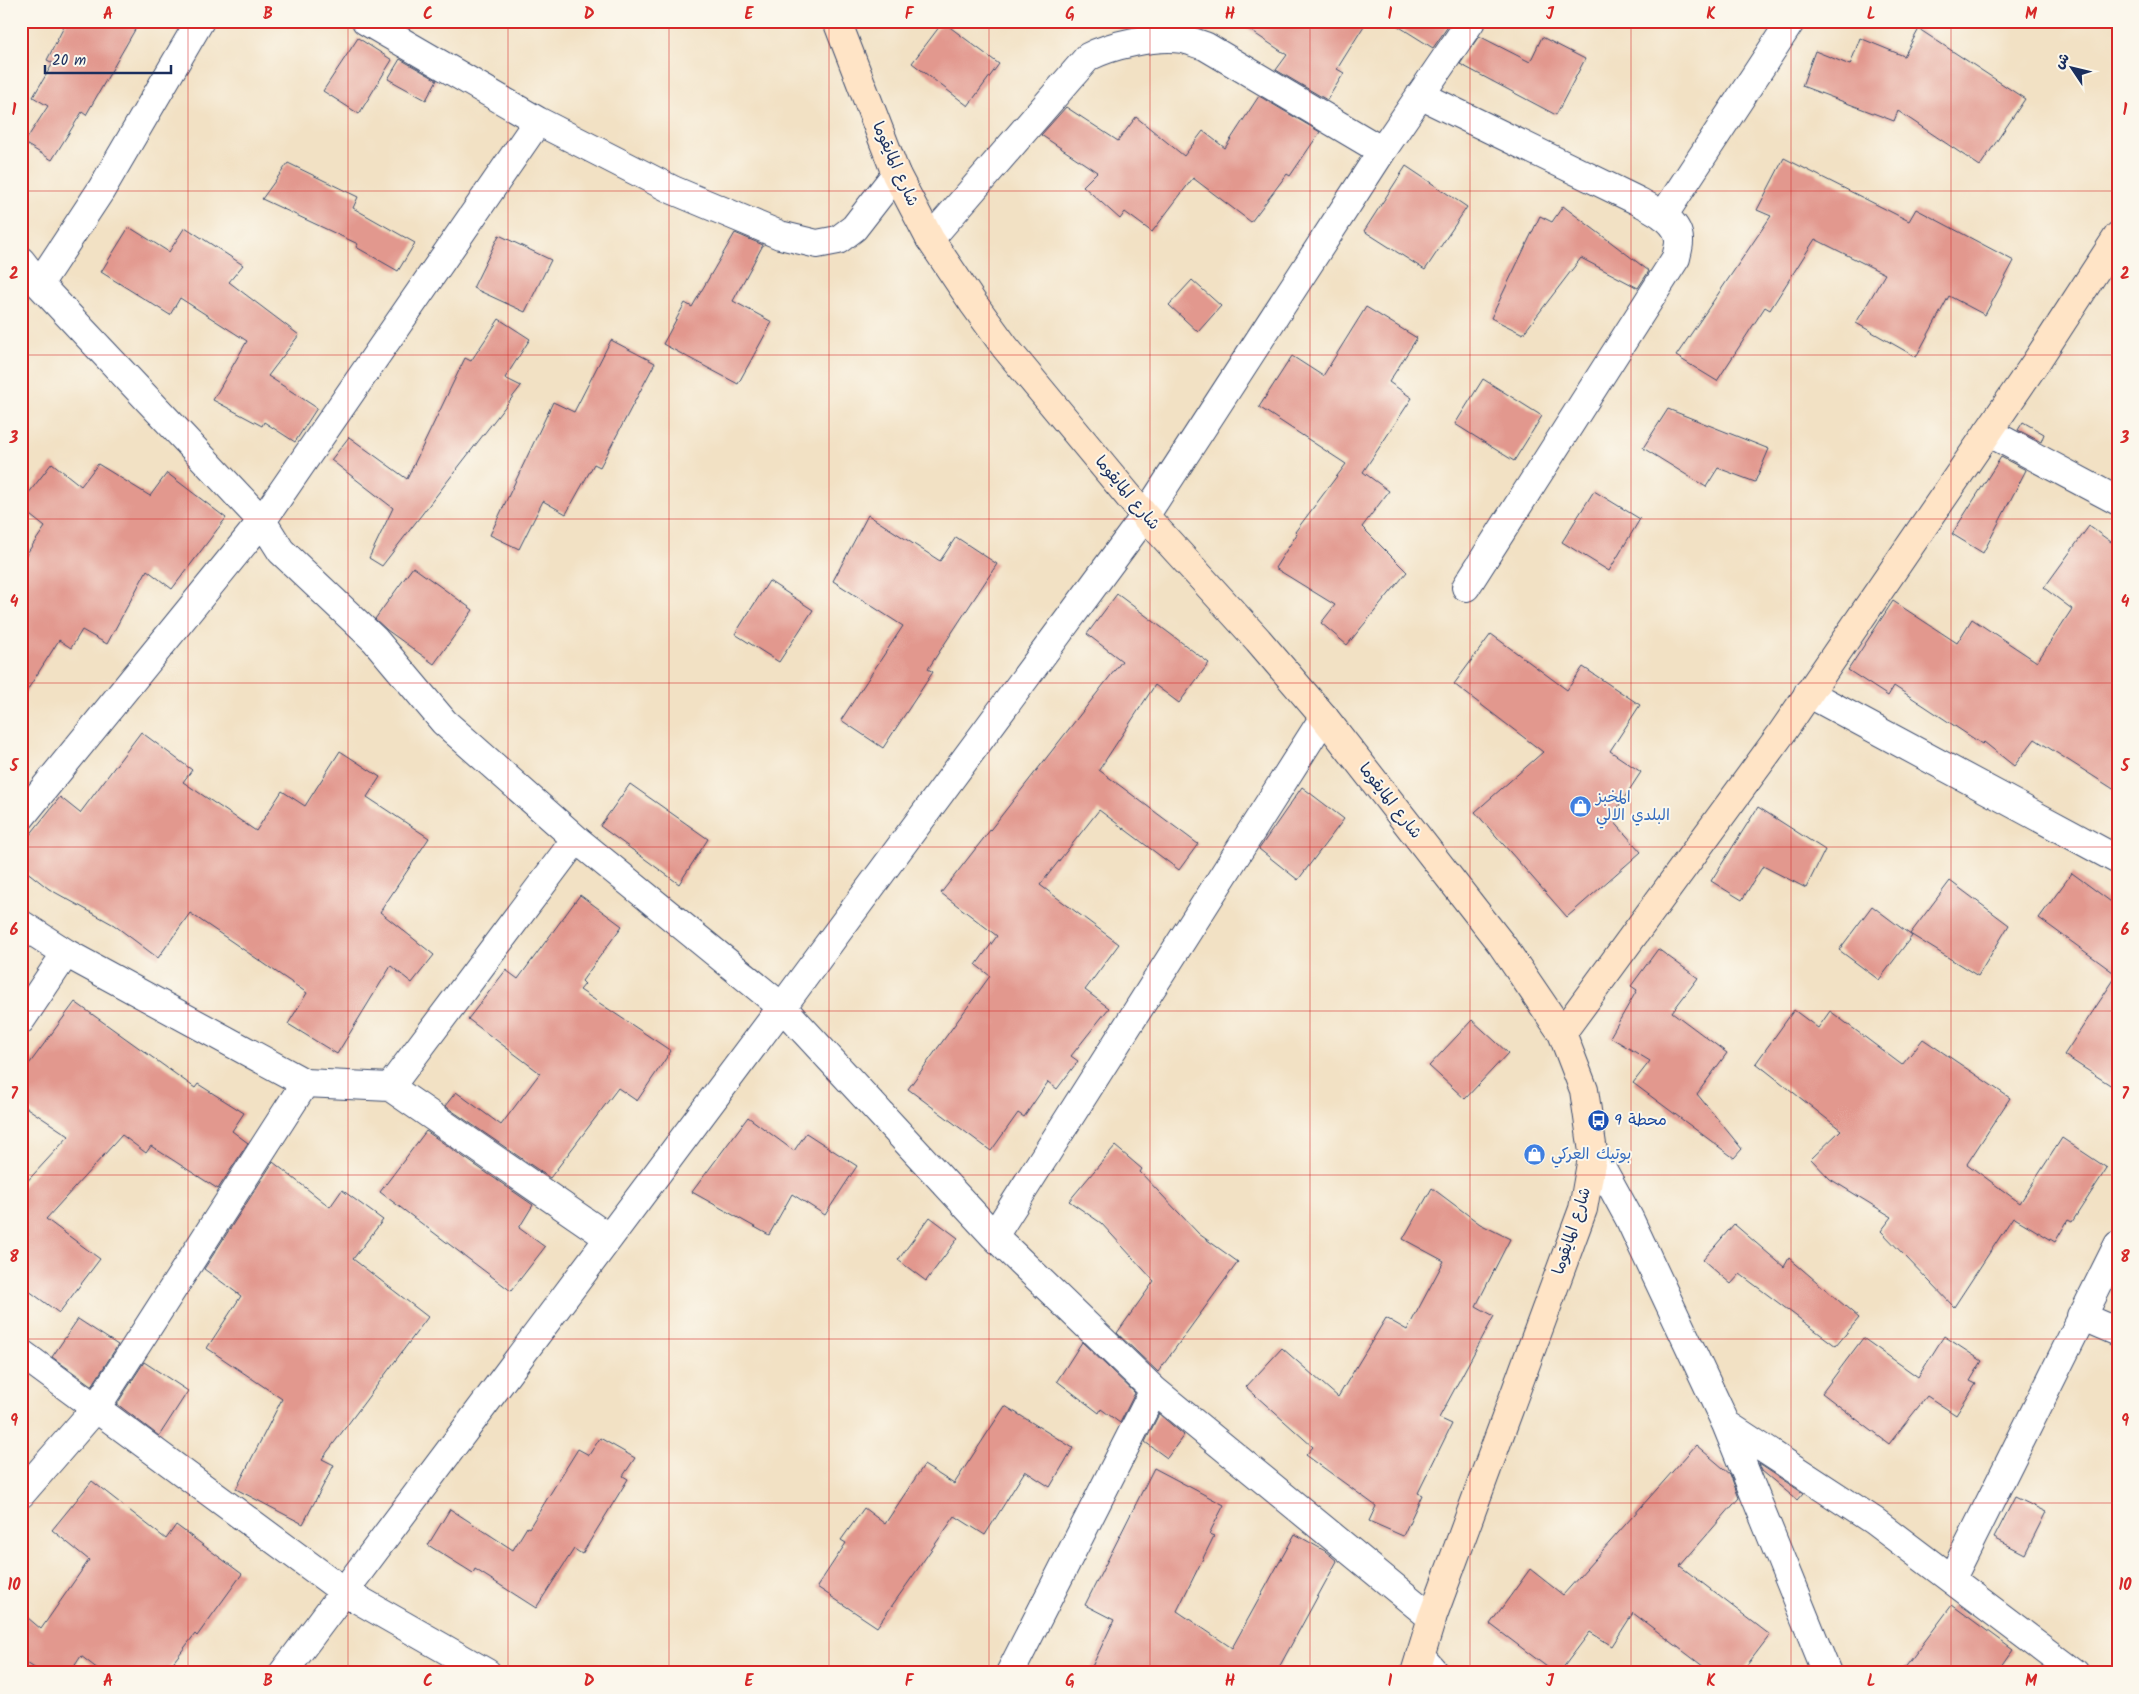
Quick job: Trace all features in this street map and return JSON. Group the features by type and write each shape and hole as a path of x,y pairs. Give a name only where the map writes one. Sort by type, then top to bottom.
{"street":[{"path":"39,284 102,190 200,21"},
{"path":"366,21 538,121 673,190 780,235 818,244 838,240 854,228 896,174"},
{"name":"شارع المايقوما","path":"837,21 896,174 930,239 1005,347 1145,516 1258,640 1324,717 1502,945 1562,1033 1584,1090 1593,1152 1582,1209 1432,1618 1423,1667"},
{"path":"283,1673 782,1007 1145,516 1382,151 1472,21"},
{"path":"1663,216 1790,21"},
{"path":"930,239 1088,56 1106,48 1145,40 1180,39 1205,46 1382,151"},
{"path":"1420,95 1638,201 1663,216 1675,228 1680,242 1676,258 1466,588"},
{"path":"21,818 262,521 538,121"},
{"path":"1562,1033 1781,734 1988,432 2118,236"},
{"path":"21,260 39,284 262,521 281,551 375,640 444,722 576,839 782,1007 994,1236 1154,1390 1432,1618"},
{"path":"1988,432 2118,502"},
{"path":"1808,693 2118,860"},
{"path":"994,1236 1324,717"},
{"path":"390,1087 576,839"},
{"path":"21,924 66,953 305,1083 390,1087 609,1238"},
{"path":"21,1020 66,953"},
{"path":"21,1494 96,1408 305,1083"},
{"path":"1593,1152 1629,1218 1726,1424 1826,1673"},
{"path":"1952,1578 2118,1245"},
{"path":"2081,1316 2118,1332"},
{"path":"21,1353 345,1592 487,1673"},
{"path":"1010,1673 1154,1390"},
{"path":"1726,1424 1874,1521 1952,1578 2075,1673"}],"building":[{"path":"67,21 140,21 86,115 82,112 52,160 24,143 48,106 33,97 53,63 47,60"},
{"path":"1236,21 1367,21 1337,69 1344,73 1327,100 1276,70 1287,55"},
{"path":"1390,21 1450,21 1451,22 1433,48"},
{"path":"943,22 999,64 968,106 912,63"},
{"path":"1919,29 2025,99 1980,166 1898,111 1894,121 1802,86 1815,51 1850,65 1860,38 1904,56"},
{"path":"1479,36 1530,62 1542,37 1585,59 1556,115 1460,64"},
{"path":"358,38 392,60 359,114 323,91"},
{"path":"400,59 437,80 426,100 388,79"},
{"path":"1259,96 1320,132 1290,176 1287,174 1251,222 1193,178 1152,232 1125,212 1120,219 1083,186 1097,172 1041,135 1066,107 1118,141 1136,117 1184,156 1203,131 1225,148"},
{"path":"1784,158 1909,221 1916,209 2014,261 1985,315 1949,296 1916,357 1856,323 1885,274 1815,239 1770,310 1765,307 1717,381 1676,356 1771,216 1757,210"},
{"path":"288,163 358,197 353,208 415,243 398,271 356,247 358,244 262,199"},
{"path":"1406,166 1467,207 1425,270 1364,231"},
{"path":"1563,206 1649,271 1638,288 1581,258 1523,334 1491,318 1540,216 1552,222"},
{"path":"129,227 169,252 185,227 243,265 229,282 299,335 268,376 317,408 295,442 264,422 262,426 213,400 247,341 180,298 170,315 101,272"},
{"path":"735,233 763,245 733,301 772,322 738,384 663,344 685,303 692,307"},
{"path":"499,235 551,260 525,312 473,288"},
{"path":"1192,280 1221,306 1198,332 1169,305"},
{"path":"1366,307 1417,338 1389,382 1412,398 1363,472 1389,491 1362,527 1407,572 1347,645 1321,623 1335,605 1275,568 1297,534 1295,532 1346,464 1259,407 1292,356 1323,376"},
{"path":"499,319 530,339 505,378 521,386 382,566 369,558 393,508 331,460 349,437 407,479 465,358 471,361"},
{"path":"611,340 655,363 600,467 594,464 566,514 543,501 519,549 490,535 553,402 574,412"},
{"path":"1483,379 1542,416 1514,461 1455,424"},
{"path":"1668,409 1769,449 1755,482 1718,468 1706,487 1643,448"},
{"path":"2023,422 2044,434 2041,442 2018,430"},
{"path":"2001,457 2026,470 1983,553 1952,534"},
{"path":"52,463 81,486 98,464 150,496 167,473 226,518 172,589 147,570 107,644 82,630 71,648 59,640 21,700 21,562 45,527 21,508 21,503"},
{"path":"1594,491 1640,519 1609,571 1562,542"},
{"path":"868,515 940,561 956,537 997,564 928,669 933,672 883,748 841,720 903,626 833,581"},
{"path":"2089,526 2118,547 2118,792 2035,739 2014,766 1984,742 1982,744 1894,686 1888,696 1848,670 1893,601 1957,643 1972,619 2037,662 2072,609 2044,588"},
{"path":"413,567 473,610 434,664 375,619"},
{"path":"769,581 813,610 779,662 735,634"},
{"path":"1117,594 1209,663 1179,703 1155,685 1099,770 1198,844 1179,870 1099,810 1040,885 1119,944 1085,990 1109,1008 1071,1056 1078,1061 1057,1089 1048,1082 1024,1117 1018,1113 991,1151 908,1089 990,976 976,965 997,936 941,893 1122,661 1087,634"},
{"path":"1491,634 1567,690 1583,667 1640,705 1610,751 1641,772 1611,818 1641,852 1567,917 1475,812 1543,752 1454,684"},
{"path":"141,732 192,770 183,782 256,831 282,791 305,806 340,751 380,777 367,797 429,838 380,912 434,955 412,983 391,966 337,1054 288,1024 307,993 190,913 158,958 114,925 49,889 21,867 21,846 60,797 80,813"},
{"path":"630,784 708,839 679,884 600,826"},
{"path":"1302,787 1344,819 1298,880 1259,849"},
{"path":"1758,807 1825,850 1806,888 1763,866 1742,900 1711,881"},
{"path":"2072,873 2118,907 2118,1090 2064,1055 2117,975 2039,918"},
{"path":"1950,881 2009,925 1978,976 1910,934"},
{"path":"580,895 622,926 582,981 585,984 580,990 671,1051 637,1101 618,1088 550,1178 445,1106 456,1092 501,1125 540,1073 468,1019 506,970 518,979"},
{"path":"1872,906 1912,936 1879,980 1839,950"},
{"path":"1658,949 1698,978 1672,1012 1727,1053 1697,1094 1742,1149 1734,1158 1633,1083 1650,1061 1610,1037 1637,990 1631,986"},
{"path":"75,1002 195,1088 198,1084 244,1113 232,1131 248,1143 218,1189 151,1146 146,1153 122,1135 46,1219 100,1259 59,1313 21,1285 21,1188 69,1136 21,1104 21,1075"},
{"path":"1794,1010 1818,1028 1830,1011 1902,1065 1923,1039 2010,1098 1967,1164 2020,1203 2062,1138 2107,1168 2072,1222 2068,1220 2055,1242 2013,1217 1954,1307 1881,1231 1892,1217 1830,1179 1811,1159 1841,1130 1756,1063"},
{"path":"1472,1020 1508,1053 1465,1099 1429,1066"},
{"path":"748,1117 794,1151 806,1133 857,1166 825,1215 792,1194 769,1235 692,1192"},
{"path":"426,1131 533,1205 519,1228 545,1247 511,1291 380,1192"},
{"path":"1115,1146 1142,1169 1140,1172 1199,1234 1238,1262 1158,1372 1117,1333 1154,1281 1101,1223 1069,1201"},
{"path":"273,1162 330,1207 342,1190 383,1220 353,1259 428,1317 322,1459 334,1465 303,1524 236,1489 282,1399 207,1348 241,1296 204,1269"},
{"path":"1432,1188 1480,1224 1510,1239 1476,1306 1494,1316 1439,1418 1452,1424 1418,1493 1422,1495 1403,1536 1369,1521 1376,1506 1306,1455 1313,1447 1246,1387 1282,1348 1338,1397 1386,1318 1407,1330 1444,1261 1403,1239"},
{"path":"930,1217 958,1238 926,1281 898,1260"},
{"path":"1734,1224 1784,1267 1789,1258 1859,1318 1836,1346 1740,1274 1731,1284 1703,1260"},
{"path":"78,1319 118,1345 92,1386 52,1357"},
{"path":"1944,1336 1982,1361 1970,1381 1976,1384 1956,1415 1927,1396 1889,1444 1822,1393 1863,1338 1918,1377"},
{"path":"1082,1342 1135,1393 1120,1423 1101,1409 1099,1413 1057,1381"},
{"path":"144,1362 188,1391 159,1436 117,1404"},
{"path":"1005,1406 1073,1448 1050,1487 1025,1471 985,1535 955,1516 877,1627 817,1587 846,1543 841,1540 864,1508 885,1524 924,1465 954,1484"},
{"path":"1159,1414 1184,1435 1167,1458 1145,1442"},
{"path":"600,1438 635,1458 623,1476 628,1479 582,1554 574,1549 536,1608 475,1569 473,1573 428,1545 450,1509 513,1550 527,1527 529,1528 578,1449 589,1455"},
{"path":"1696,1445 1730,1474 1739,1498 1680,1566 1770,1635 1741,1673 1712,1673 1633,1613 1612,1646 1590,1632 1559,1673 1555,1673 1490,1624 1530,1569 1563,1595"},
{"path":"1759,1464 1803,1493 1797,1500 1762,1471"},
{"path":"1154,1468 1224,1505 1209,1534 1214,1536 1177,1611 1232,1648 1295,1534 1325,1551 1337,1561 1276,1673 1089,1673 1114,1620 1085,1605"},
{"path":"92,1481 166,1539 176,1525 242,1574 197,1636 195,1634 165,1673 103,1673 81,1656 70,1673 42,1673 21,1659 21,1612 41,1629 89,1560 52,1530"},
{"path":"2015,1497 2046,1512 2025,1554 1994,1538"},
{"path":"1952,1605 2013,1650 1997,1673 1901,1673"}],"place":[{"name":"المخبز البلدي الالي","path":"1580,806"},
{"name":"محطة 9","path":"1598,1120"},
{"name":"بوتيك العركي","path":"1535,1154"}]}
